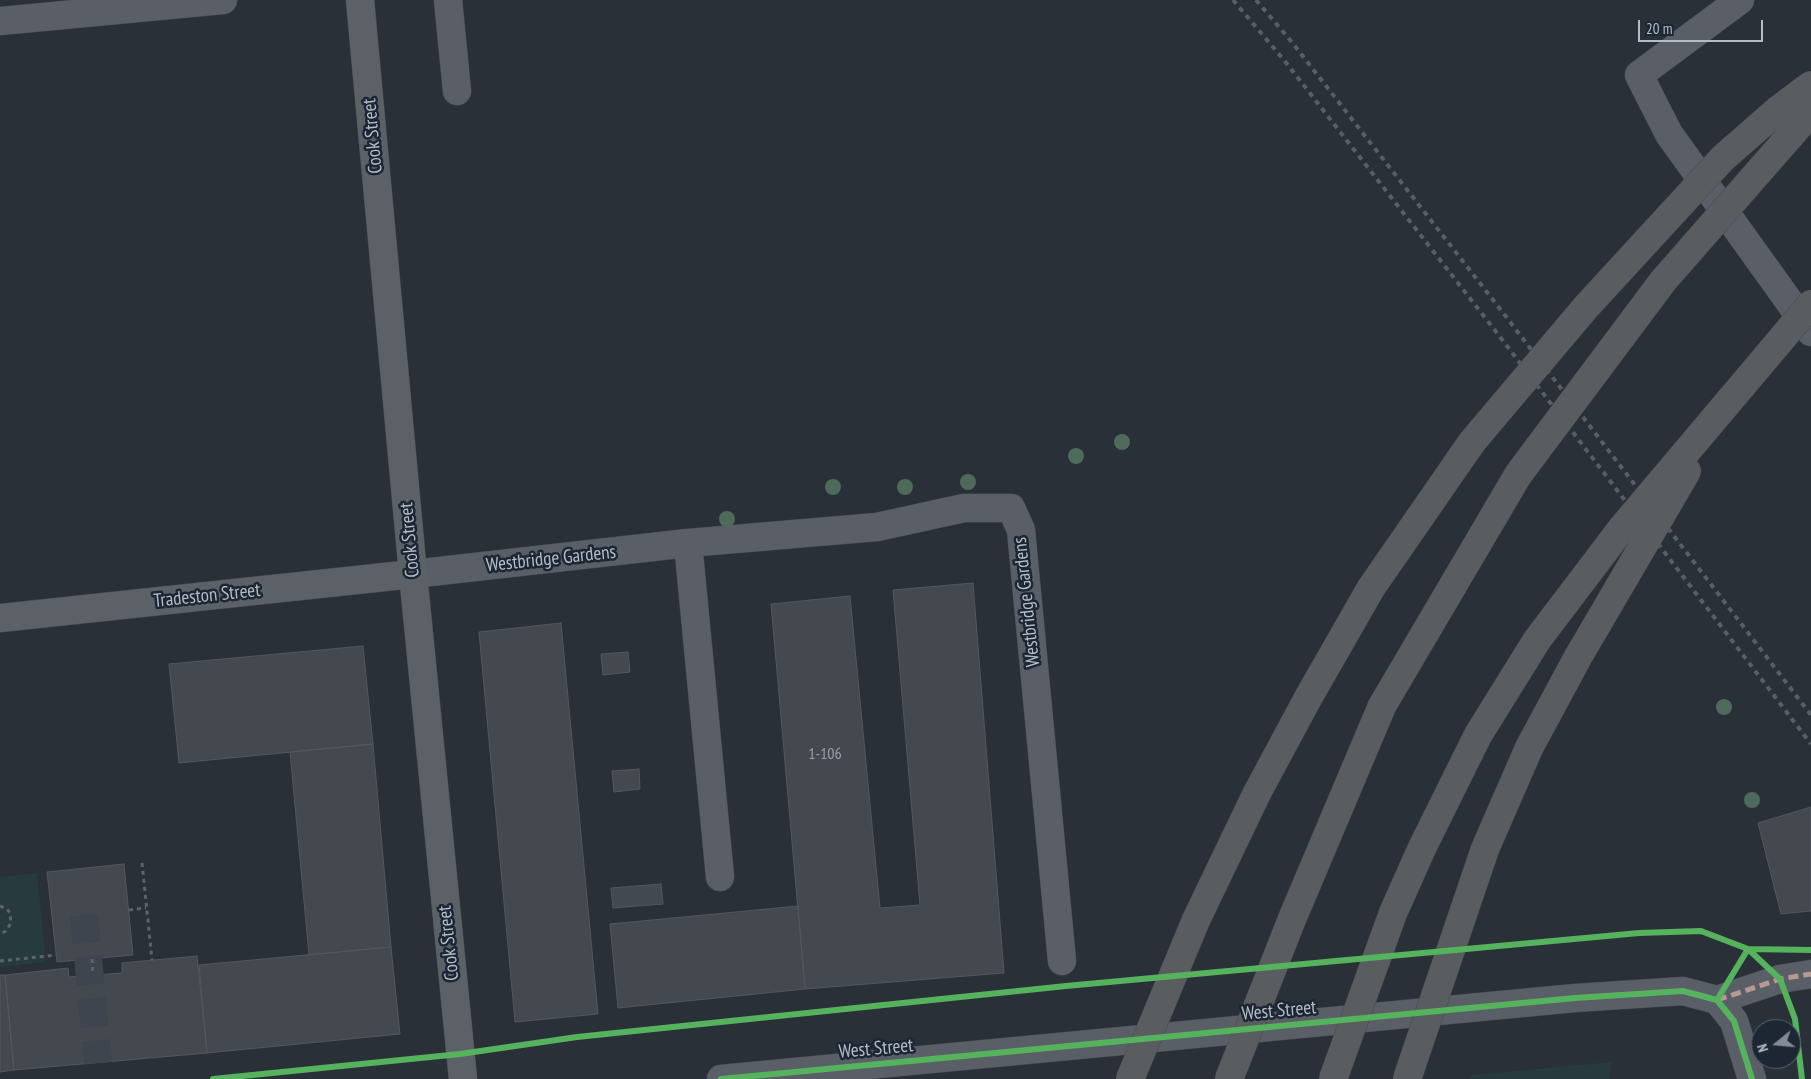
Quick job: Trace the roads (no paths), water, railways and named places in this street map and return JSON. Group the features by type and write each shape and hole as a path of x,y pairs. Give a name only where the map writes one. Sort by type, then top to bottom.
{"highway":[{"path":"1130,1079 1196,920 1249,810 1308,698 1371,588 1472,442 1586,307 1722,158 1779,109 1811,85"},
{"path":"1229,1079 1292,919 1382,706 1518,475 1663,280 1811,112"},
{"path":"1333,1079 1393,913 1422,848 1478,735 1536,640 1622,528 1811,304"},
{"path":"1407,1079 1485,849 1529,748 1578,657 1725,407"}],"main road":[{"name":"Cook Street","path":"360,0 413,574 464,1079"},
{"name":"Tradeston Street","path":"0,618 413,574"}],"street":[{"path":"0,21 223,0"},
{"path":"448,0 457,91"},
{"path":"1740,0 1639,76 1669,134 1811,332"},
{"name":"Westbridge Gardens","path":"413,574 688,543 877,527 964,508 1011,508 1021,530 1062,961"},
{"path":"688,543 720,877"},
{"path":"1752,1079 1734,1021 1717,1000 1780,979 1811,974"},
{"name":"West Street","path":"721,1079 1575,998 1683,991 1717,1000"}],"tunnel":[{"path":"84,915 98,1063"}],"railway":[{"path":"1233,0 1284,60 1497,333 1811,744"},
{"path":"1256,0 1291,41 1504,314 1811,715"}]}
